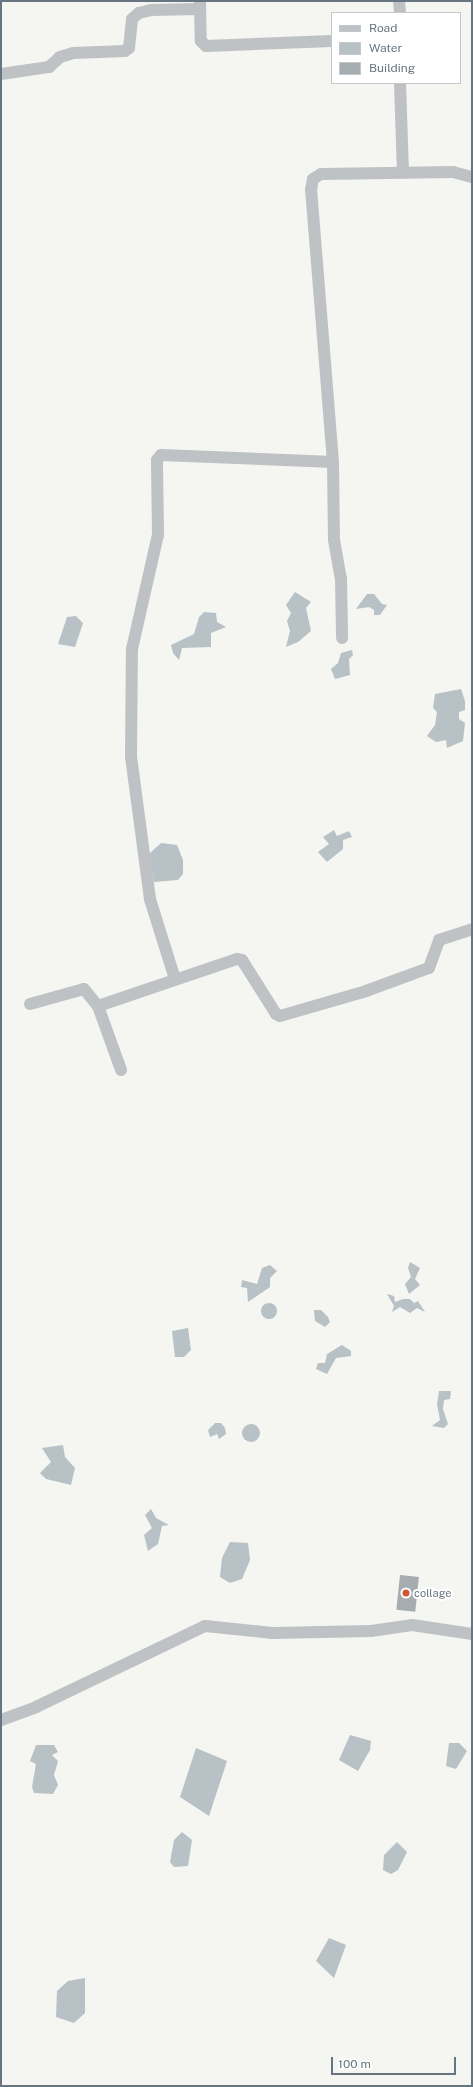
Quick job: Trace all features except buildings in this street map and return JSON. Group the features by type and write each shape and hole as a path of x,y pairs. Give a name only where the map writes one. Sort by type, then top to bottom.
{"street":[{"path":"400,1 400,12"},
{"path":"1,74 49,67 60,57 73,53 125,51 129,48 132,19 138,13 151,10 200,5 201,41 206,46 331,41"},
{"path":"400,84 403,173"},
{"path":"342,638 341,578 334,540 333,462 311,190 313,178 321,174 453,172 472,177"},
{"path":"175,979 150,899 131,756 132,649 158,534 157,460 168,453 333,462"},
{"path":"98,1006 232,960 242,960 276,1014 280,1016 366,991 429,968 439,940 472,929"},
{"path":"30,1004 82,988 98,1006 121,1070"},
{"path":"1,1720 36,1707 205,1626 273,1633 371,1631 412,1625 472,1634"}],"water":[{"path":"295,592 311,602 306,608 311,631 298,642 286,647 290,631 287,621 291,613 286,605"},
{"path":"367,594 374,594 382,604 387,605 380,615 374,615 374,610 369,607 356,609"},
{"path":"204,612 216,613 217,622 226,627 211,633 211,647 182,648 179,660 173,653 171,645 194,634 199,617"},
{"path":"76,616 83,623 75,647 58,644 67,617"},
{"path":"352,650 353,655 349,659 350,675 335,679 331,669 338,663 341,653"},
{"path":"461,689 465,701 465,710 459,712 459,719 465,723 463,741 447,748 446,740 436,742 427,736 435,725 437,712 433,708 435,694"},
{"path":"334,830 337,836 349,831 352,837 343,840 343,849 327,862 318,852 329,844 323,837"},
{"path":"161,843 177,845 183,860 183,874 178,880 154,882 149,854"},
{"path":"410,1262 420,1268 415,1279 420,1285 409,1294 405,1284 411,1277 408,1268"},
{"path":"270,1265 277,1271 270,1278 270,1287 248,1302 247,1288 241,1287 242,1280 257,1284 262,1268"},
{"path":"387,1294 394,1296 395,1302 403,1299 410,1299 414,1303 418,1301 425,1312 417,1308 410,1313 400,1307 392,1312 394,1306"},
{"path":"269,1303 276,1308 277,1311 272,1318 269,1319 262,1314 261,1311 266,1304"},
{"path":"314,1310 321,1310 328,1317 330,1322 325,1327 315,1321"},
{"path":"188,1328 191,1350 184,1357 175,1357 172,1331"},
{"path":"342,1345 351,1351 351,1356 336,1358 327,1374 316,1369 318,1363 325,1363 327,1354"},
{"path":"439,1391 451,1391 450,1399 444,1400 443,1409 448,1424 444,1428 432,1426 440,1420 437,1404"},
{"path":"215,1423 221,1423 225,1428 226,1434 219,1439 217,1434 210,1437 208,1430"},
{"path":"251,1424 257,1427 260,1433 257,1439 251,1442 245,1439 242,1433 245,1427"},
{"path":"63,1445 65,1457 75,1468 71,1485 46,1479 40,1473 51,1462 42,1448"},
{"path":"151,1509 156,1518 169,1525 162,1526 158,1544 148,1551 144,1535 152,1528 145,1515"},
{"path":"230,1542 248,1543 250,1560 242,1579 230,1583 220,1577 222,1558"},
{"path":"350,1735 371,1741 370,1750 358,1771 339,1760"},
{"path":"449,1743 459,1743 467,1751 456,1769 446,1766"},
{"path":"36,1745 54,1745 58,1752 52,1755 58,1761 54,1775 58,1785 53,1794 34,1793 32,1787 36,1764 30,1761"},
{"path":"196,1748 227,1761 209,1816 180,1797"},
{"path":"182,1832 192,1840 188,1866 174,1867 170,1862 174,1840"},
{"path":"397,1842 407,1852 398,1870 391,1874 383,1870 384,1855"},
{"path":"329,1938 346,1945 334,1978 316,1961"},
{"path":"85,1978 85,2013 74,2023 56,2017 57,1991 68,1981"}],"place":[{"name":"collage","path":"406,1593"}]}
